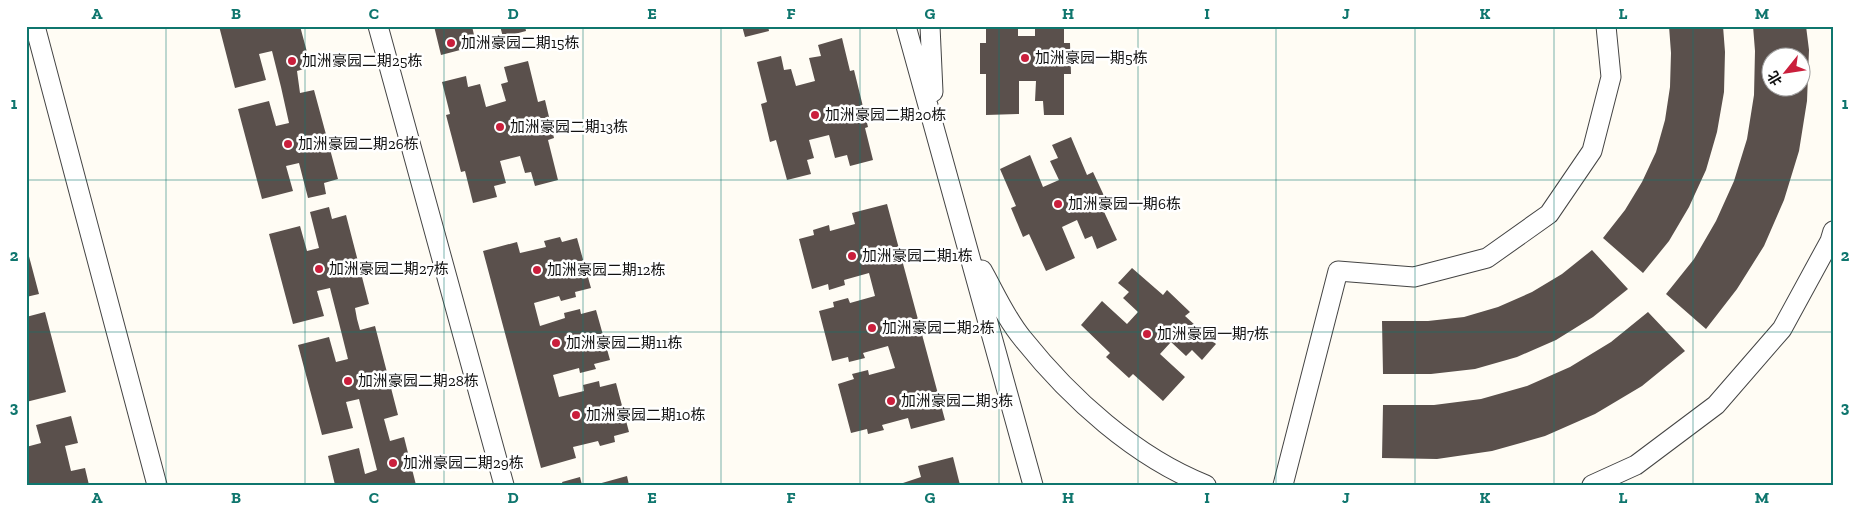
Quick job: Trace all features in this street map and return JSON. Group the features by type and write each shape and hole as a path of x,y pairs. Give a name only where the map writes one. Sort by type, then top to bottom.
{"lane":[{"path":"35,26 156,485"},
{"path":"378,26 504,485"},
{"path":"906,26 969,248 1033,485"},
{"path":"930,26 935,131"},
{"path":"1283,485 1338,271 1414,278 1487,258 1549,214 1592,151 1611,77 1606,26"},
{"path":"1592,485 1636,465 1716,405 1782,329 1830,241 1833,231"},
{"path":"969,248 1022,338 1092,415 1179,474 1206,485"}],"building":[{"name":"加洲豪园二期26栋","path":"219,26 300,26 311,67 297,71 300,93 314,90 338,179 324,183 326,194 308,198 299,163 286,166 293,191 262,199 238,109 269,101 276,126 289,123 281,87 272,51 259,54 266,80 235,88"},
{"name":"加洲豪园二期15栋","path":"434,26 472,26 474,35 462,37 464,49 441,55"},
{"name":"加洲豪园二期15栋","path":"500,26 525,26 526,31 503,37"},
{"path":"742,26 768,26 769,31 745,37"},
{"name":"加洲豪园一期5栋","path":"986,26 1018,26 1018,36 1035,36 1035,26 1064,26 1064,43 1070,43 1071,74 1064,74 1064,115 1044,115 1043,101 1035,101 1036,81 1019,81 1019,114 986,115 986,74 980,74 980,43 986,43"},
{"path":"1669,26 1723,26 1725,52 1724,92 1717,132 1706,170 1689,207 1669,241 1643,273 1603,238 1625,210 1642,182 1656,152 1665,120 1670,87 1671,53"},
{"path":"1753,26 1806,26 1809,48 1762,48 1762,98 1807,98 1799,151 1784,200 1764,246 1737,289 1706,329 1666,294 1694,259 1716,221 1734,181 1747,139 1754,95 1755,51"},
{"name":"加洲豪园二期20栋","path":"842,38 850,71 854,70 868,127 865,128 873,160 850,166 847,155 835,158 829,135 809,140 814,158 807,160 811,174 787,180 776,140 770,142 761,104 767,102 757,62 781,56 784,70 791,69 796,86 815,81 809,58 821,56 818,45"},
{"name":"加洲豪园二期13栋","path":"528,61 538,102 545,100 554,138 548,140 558,180 535,186 531,172 525,173 520,156 500,161 506,183 494,186 497,197 473,203 465,171 461,172 446,115 450,114 442,82 466,76 468,87 480,84 486,107 506,101 501,84 508,82 504,67"},
{"name":"加洲豪园一期6栋","path":"1071,137 1087,175 1093,172 1106,200 1100,203 1117,240 1097,249 1092,236 1085,239 1077,220 1062,227 1075,258 1046,271 1029,234 1023,237 1011,208 1016,206 1000,169 1030,155 1043,187 1059,180 1050,161 1058,158 1052,145"},
{"path":"887,204 945,420 911,429 908,418 882,425 884,430 868,434 867,429 851,433 838,384 854,379 852,374 868,370 869,375 895,368 888,346 863,353 865,358 849,362 848,357 832,361 819,311 834,307 833,302 848,298 850,303 875,296 869,273 844,280 845,285 829,290 828,284 812,289 799,239 814,235 813,230 829,225 830,231 855,224 852,213"},
{"path":"329,207 332,219 346,215 369,304 355,308 357,319 360,330 375,326 398,415 384,419 390,441 404,437 416,485 335,485 328,456 359,448 365,474 377,470 359,399 346,402 353,428 322,435 298,345 329,337 336,362 348,359 330,288 317,291 324,316 293,324 269,234 300,226 307,251 319,248 310,212"},
{"path":"560,237 562,242 577,238 591,288 575,292 576,297 561,301 559,296 534,303 540,326 565,318 564,313 580,309 581,314 596,310 610,360 594,364 596,369 580,373 579,368 553,375 559,397 584,391 583,385 599,381 600,387 616,383 629,432 614,436 615,442 600,446 598,441 573,447 576,458 541,468 483,251 517,242 520,253 546,247 544,241"},
{"path":"26,245 39,294 26,297"},
{"path":"1592,250 1628,289 1593,317 1556,340 1517,357 1475,369 1431,374 1383,374 1382,321 1428,321 1464,317 1498,307 1532,292 1562,274"},
{"name":"加洲豪园一期7栋","path":"1132,268 1163,295 1167,290 1190,312 1185,316 1216,344 1202,360 1192,350 1186,356 1171,342 1160,354 1185,377 1163,401 1133,374 1129,378 1106,357 1110,353 1081,325 1102,301 1127,324 1138,312 1123,298 1129,292 1118,283"},
{"path":"45,312 66,392 26,402 26,317"},
{"path":"1648,312 1685,351 1642,386 1595,414 1545,436 1492,451 1437,459 1382,458 1383,405 1434,405 1481,399 1527,386 1570,367 1611,342"},
{"path":"71,416 78,443 65,446 71,471 85,468 89,485 26,485 26,447 41,443 36,425"},
{"path":"953,457 960,485 897,485 921,477 918,466"},
{"path":"627,476 629,485 598,485 598,484"},
{"path":"580,477 582,485 563,485 562,482"}],"place":[{"name":"加洲豪园二期15栋","path":"451,43"},
{"name":"加洲豪园一期5栋","path":"1025,58"},
{"name":"加洲豪园二期25栋","path":"292,61"},
{"name":"加洲豪园二期20栋","path":"815,115"},
{"name":"加洲豪园二期13栋","path":"500,127"},
{"name":"加洲豪园二期26栋","path":"288,144"},
{"name":"加洲豪园一期6栋","path":"1058,204"},
{"name":"加洲豪园二期1栋","path":"852,256"},
{"name":"加洲豪园二期27栋","path":"319,269"},
{"name":"加洲豪园二期12栋","path":"537,270"},
{"name":"加洲豪园二期2栋","path":"872,328"},
{"name":"加洲豪园一期7栋","path":"1147,334"},
{"name":"加洲豪园二期11栋","path":"556,343"},
{"name":"加洲豪园二期28栋","path":"348,381"},
{"name":"加洲豪园二期3栋","path":"891,401"},
{"name":"加洲豪园二期10栋","path":"576,415"},
{"name":"加洲豪园二期29栋","path":"393,463"}]}
